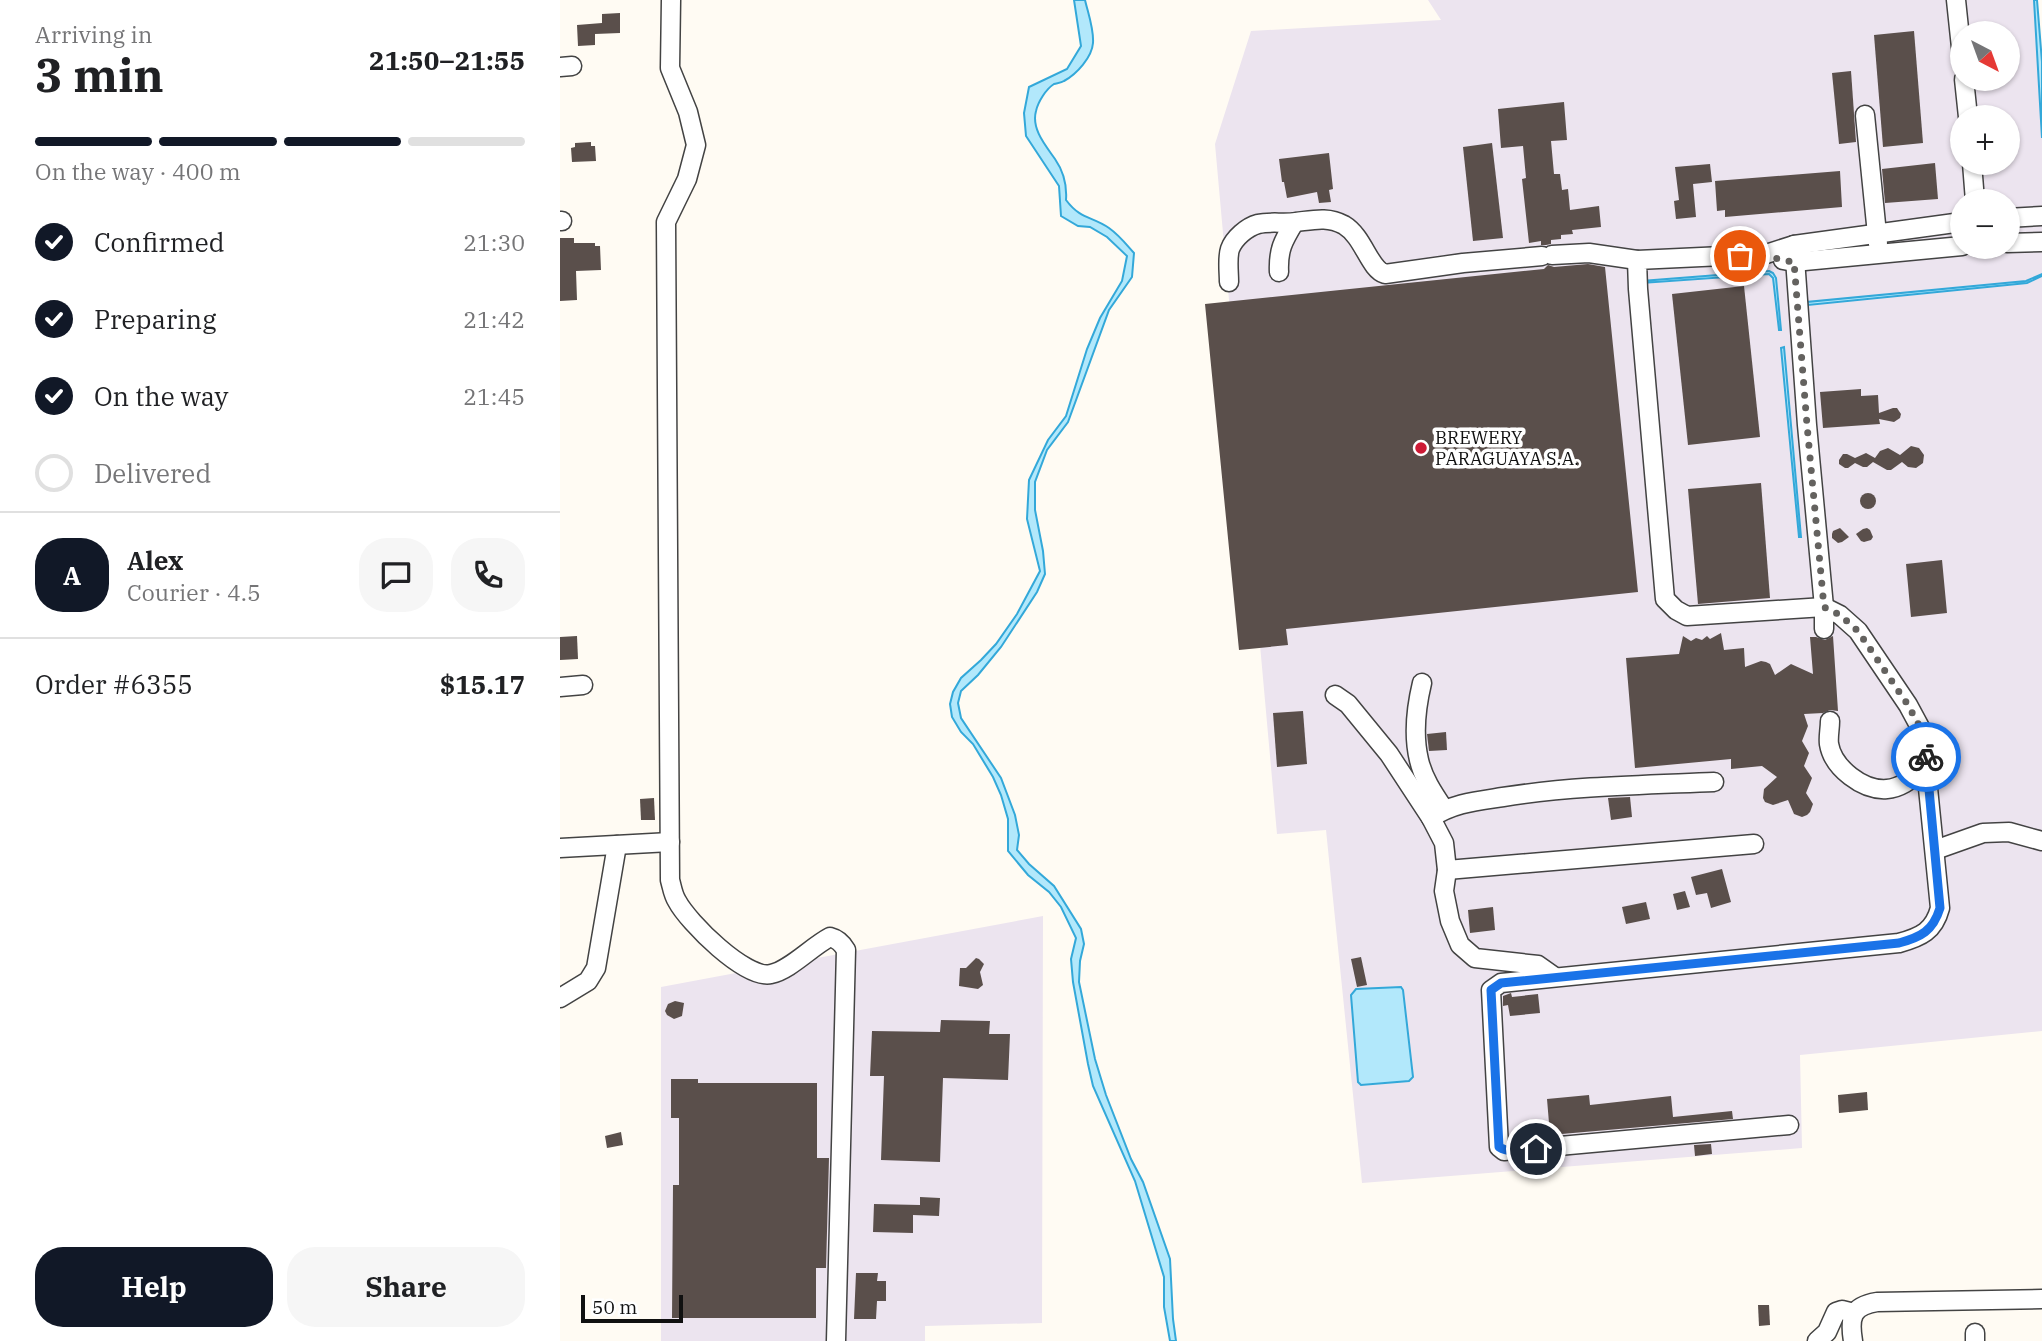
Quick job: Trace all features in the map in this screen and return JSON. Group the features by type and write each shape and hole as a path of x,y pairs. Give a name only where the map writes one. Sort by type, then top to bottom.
{"street":[{"path":"671,0 670,68 688,112 696,145 688,179 666,222 670,880 675,899 683,911 715,945 756,974 767,976 777,973 830,937 837,939 846,950 836,1341"},
{"path":"1956,0 1958,21"},
{"path":"1865,114 1879,254"},
{"path":"2020,217 2042,216"},
{"path":"1229,282 1230,250 1237,237 1249,228 1259,224 1324,218 1344,225 1356,235 1376,270 1385,274 1463,263 1589,254 1637,260 1766,254 1780,260 1794,253 1876,232 1950,223"},
{"path":"1279,272 1281,244 1294,222"},
{"path":"2020,243 2042,242"},
{"path":"1794,253 1879,254 1950,247"},
{"path":"1794,253 1824,629"},
{"path":"1637,260 1665,599 1676,610 1687,615 1824,607 1840,615 1858,631 1908,705 1922,731 1940,908 1937,919 1919,937 1899,943 1501,983 1491,990 1499,1147 1510,1151 1789,1125"},
{"path":"1422,683 1416,709 1419,760 1430,788 1444,844 1447,870 1444,891 1450,922 1460,944 1475,958 1538,965 1555,977"},
{"path":"560,687 583,685"},
{"path":"1335,695 1348,704 1437,813"},
{"path":"1830,721 1829,746 1844,772 1857,781 1876,789 1889,790 1902,785 1926,768"},
{"path":"1437,813 1460,804 1542,791 1714,782"},
{"path":"1935,850 1983,833 2009,832 2042,841"},
{"path":"560,848 670,842"},
{"path":"1447,870 1754,844"},
{"path":"560,998 588,981 596,968 617,845"},
{"path":"1853,1341 1850,1326 1854,1313 1865,1304 2042,1299"},
{"path":"1817,1341 1827,1332 1836,1312 1842,1310 1854,1313"}],"shaded area":[{"path":"1428,0 2034,0 2042,111 2042,1031 1800,1055 1802,1148 1362,1183 1326,830 1277,834 1215,144 1251,31 1441,20"},
{"path":"1043,916 1042,1323 925,1326 925,1341 661,1341 661,987"}],"water":[{"path":"1074,0 1085,0 1093,32 1092,48 1083,65 1074,74 1045,92 1037,107 1036,124 1040,137 1063,174 1066,200 1082,214 1113,231 1134,253 1132,277 1109,310 1068,422 1047,450 1035,482 1035,510 1045,574 1037,592 1001,647 961,691 958,703 961,718 1001,778 1015,815 1019,835 1017,850 1054,886 1081,929 1084,944 1079,982 1095,1059 1106,1095 1143,1182 1170,1259 1176,1341 1170,1341 1164,1307 1164,1277 1135,1181 1093,1086 1073,982 1071,959 1076,938 1061,907 1008,851 1008,819 1001,795 973,744 961,732 952,717 950,704 961,678 996,644 1017,614 1040,571 1027,519 1029,480 1048,440 1066,416 1087,349 1100,318 1122,281 1127,256 1107,237 1061,216 1059,186 1026,136 1024,113 1029,87 1067,69 1081,46"},
{"path":"2034,0 2037,0 2042,62 2042,138"},
{"path":"1769,271 1776,278 1781,330 1773,278 1769,274 1642,283 1642,281"},
{"path":"2042,274 2027,283 1808,305 1807,302 2026,281"},
{"path":"1784,347 1801,537 1781,348"},
{"path":"1401,987 1413,1077 1409,1081 1361,1085 1358,1082 1351,995 1356,989"}],"building":[{"path":"620,13 620,33 595,34 595,45 578,46 577,25 602,23 602,14"},
{"path":"1914,31 1923,143 1883,147 1874,35"},
{"path":"1851,71 1856,142 1839,144 1832,73"},
{"path":"1564,102 1567,140 1551,141 1554,174 1560,174 1562,190 1568,189 1570,210 1599,206 1601,227 1572,230 1573,234 1561,235 1561,239 1551,240 1551,244 1541,245 1541,241 1529,243 1522,179 1526,178 1523,146 1501,148 1498,109"},
{"path":"591,142 591,146 595,146 596,161 572,162 571,148 575,147 575,143"},
{"path":"1492,143 1503,238 1473,241 1463,147"},
{"path":"1329,153 1333,189 1329,190 1331,202 1319,203 1317,192 1287,198 1279,159"},
{"path":"1935,163 1938,199 1885,203 1882,169"},
{"path":"1710,164 1712,182 1693,184 1696,217 1676,219 1674,201 1679,200 1675,167"},
{"path":"1840,171 1842,207 1725,217 1725,210 1717,211 1715,181"},
{"path":"560,238 574,238 574,243 595,243 595,246 600,246 601,270 576,271 577,300 560,301"},
{"name":"BREWERY PARAGUAYA S.A.","path":"1588,264 1605,267 1638,592 1286,629 1288,645 1239,650 1205,304 1544,269 1548,265 1554,267"},
{"path":"1744,286 1760,437 1688,445 1672,294"},
{"path":"1861,389 1861,396 1878,395 1879,413 1897,408 1901,414 1900,418 1894,422 1879,419 1880,424 1823,428 1820,392"},
{"path":"1911,446 1919,448 1924,455 1923,463 1916,468 1908,467 1902,462 1891,470 1873,462 1867,467 1855,463 1845,468 1839,464 1843,454 1855,458 1866,453 1875,458 1880,451 1888,448 1900,455"},
{"path":"1761,483 1770,598 1698,604 1688,489"},
{"path":"1868,493 1876,501 1868,509 1860,501"},
{"path":"1840,528 1849,537 1838,543 1832,538 1832,534"},
{"path":"1867,528 1873,537 1871,540 1861,541 1856,534"},
{"path":"1942,560 1947,613 1911,617 1906,564"},
{"path":"1721,633 1724,650 1744,648 1745,667 1761,661 1766,662 1770,664 1775,675 1791,664 1813,674 1810,637 1825,640 1833,636 1838,711 1804,714 1808,726 1802,741 1809,753 1804,766 1812,778 1806,793 1813,804 1807,815 1802,817 1794,814 1788,800 1773,805 1765,802 1764,789 1777,777 1762,766 1731,769 1731,759 1635,768 1626,658 1679,654 1683,636 1691,641 1696,638 1702,640 1707,636 1710,639"},
{"path":"577,636 578,659 560,660 560,637"},
{"path":"1303,711 1307,764 1277,767 1273,713"},
{"path":"1446,732 1447,750 1429,751 1427,734"},
{"path":"1630,797 1632,817 1611,820 1608,798"},
{"path":"654,798 655,820 641,820 640,799"},
{"path":"1722,869 1731,902 1711,908 1707,893 1696,895 1691,877"},
{"path":"1685,891 1690,907 1677,910 1673,894"},
{"path":"1646,902 1650,919 1626,924 1622,907"},
{"path":"1493,907 1495,930 1470,933 1468,910"},
{"path":"1361,957 1367,985 1357,987 1351,959"},
{"path":"976,958 984,964 980,972 983,985 978,989 959,986 960,968 966,968"},
{"path":"1511,993 1512,997 1538,994 1540,1013 1510,1016 1508,1005 1503,1006 1503,996"},
{"path":"675,1001 684,1003 682,1016 674,1019 665,1011 668,1004"},
{"path":"941,1020 990,1021 989,1034 1010,1034 1008,1080 943,1078 940,1162 881,1160 884,1076 870,1076 872,1031 940,1032"},
{"path":"671,1079 698,1079 698,1083 817,1083 817,1158 829,1158 826,1268 816,1268 816,1318 672,1318 673,1185 679,1185 679,1118 671,1118"},
{"path":"1867,1092 1868,1110 1839,1113 1838,1095"},
{"path":"1589,1095 1590,1105 1671,1096 1673,1117 1732,1111 1733,1119 1550,1135 1547,1099"},
{"path":"621,1132 623,1145 607,1148 605,1136"},
{"path":"1711,1144 1712,1154 1695,1156 1694,1145"},
{"path":"920,1197 940,1198 939,1216 913,1215 913,1233 873,1232 874,1204 920,1205"},
{"path":"856,1273 878,1273 877,1281 886,1281 886,1301 877,1301 876,1319 854,1319"},
{"path":"1758,1305 1769,1305 1770,1325 1759,1326"}],"way so far":[{"path":"1740,256 1766,254 1794,262 1824,607 1840,615 1858,631 1908,705 1922,731 1926,757"}],"place":[{"name":"BREWERY PARAGUAYA S.A.","path":"1421,448"}],"route":[{"path":"1536,1149 1504,1151 1499,1147 1491,990 1501,983 1899,943 1919,937 1930,929 1940,908 1926,757"}]}
